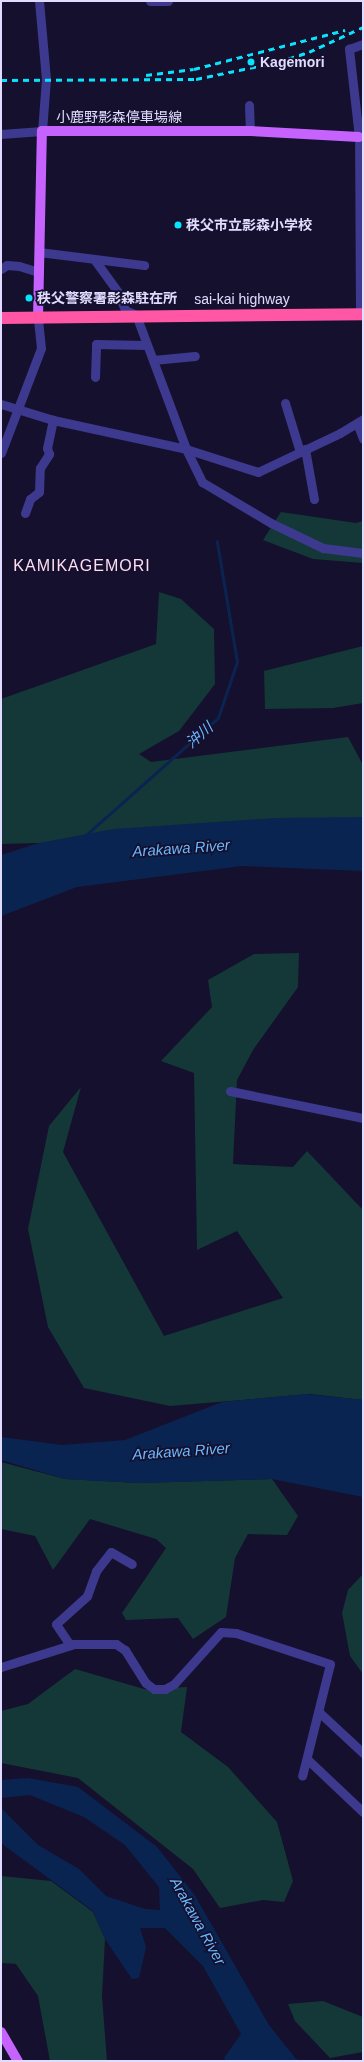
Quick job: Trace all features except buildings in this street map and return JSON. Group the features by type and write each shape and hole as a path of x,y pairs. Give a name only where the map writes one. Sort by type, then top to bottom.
{"highway":[{"name":"sai-kai highway","path":"1,318 136,315 362,314"}],"main road":[{"name":"小鹿野影森停車場線","path":"38,318 42,131 250,131 361,138"},
{"path":"1,2032 18,2061"}],"street":[{"path":"1,134 42,131 46,79 39,1"},
{"path":"150,1 168,1"},
{"path":"362,314 361,138 349,49 363,44"},
{"path":"249,105 250,131"},
{"path":"40,252 144,265"},
{"path":"94,258 117,291 125,310 136,315 186,449 202,482 224,496 323,548 363,553"},
{"path":"1,268 7,265 18,266 39,272"},
{"path":"1,453 41,348 38,318"},
{"path":"95,376 96,344 147,345"},
{"path":"153,360 196,356"},
{"path":"285,402 302,451 314,499"},
{"path":"1,404 53,420 186,449 258,472 302,451 360,420 363,439"},
{"path":"25,513 30,499 39,492 40,468 49,454 47,448 53,420"},
{"path":"230,1091 363,1118"},
{"path":"70,1645 56,1624 87,1596 96,1571 111,1552 132,1564"},
{"path":"1,1667 70,1645 116,1644 125,1650 146,1682 154,1689 165,1689 174,1684 220,1632 236,1633 330,1664 320,1713 302,1776"},
{"path":"320,1713 363,1754"},
{"path":"307,1759 363,1811"}],"green space":[{"path":"281,512 356,523 363,521 363,563 313,559 263,540"},
{"path":"159,592 181,599 214,629 215,684 179,731 139,754 151,762 348,737 363,765 363,828 179,839 1,844 1,699 156,644"},
{"path":"363,646 363,703 333,708 265,709 264,671"},
{"path":"299,953 298,987 253,1050 237,1080 233,1164 293,1167 307,1151 363,1210 363,1400 310,1394 170,1406 84,1388 48,1327 28,1229 49,1126 81,1087 63,1152 164,1336 283,1298 237,1231 197,1250 194,1073 161,1061 212,1007 208,980 254,954"},
{"path":"1,1462 65,1479 139,1483 272,1479 298,1516 287,1535 248,1534 235,1558 226,1617 193,1639 178,1618 126,1620 122,1613 166,1548 156,1539 90,1519 53,1570 35,1536 1,1529"},
{"path":"363,1574 363,1674 350,1656 342,1613 348,1590"},
{"path":"75,1669 144,1689 187,1687 181,1732 228,1767 277,1822 293,1881 284,1902 263,1900 220,1908 193,1869 78,1778 1,1763 1,1711 28,1704"},
{"path":"1,1876 51,1881 93,1912 105,1939 102,1996 107,2061 50,2061 38,1996 16,1964 1,1963"},
{"path":"323,2001 363,2017 363,2052 330,2058 295,2021 288,2004"}],"water":[{"name":"Arakawa River","path":"363,817 363,871 242,866 77,887 1,916 1,855 39,843 113,829 275,818"},
{"name":"Arakawa River","path":"305,1394 363,1400 363,1497 272,1479 139,1483 65,1479 1,1460 1,1437 62,1445 125,1440 222,1402"},
{"name":"Arakawa River","path":"28,1778 78,1787 157,1847 194,1894 269,2025 296,2059 302,2061 226,2061 224,2058 241,2034 203,1966 165,1928 140,1928 146,1947 139,1978 132,1979 105,1939 93,1911 1,1843 1,1808 38,1845 79,1869 106,1896 145,1909 160,1910 159,1887 125,1845 84,1817 30,1795 1,1798 1,1780"}],"waterway":[{"name":"沖川","path":"86,835 218,718 237,662 217,542"}],"railway":[{"path":"1,80 196,79 278,62 309,52 363,27"},
{"path":"146,75 194,69 345,30"}],"place":[{"name":"Kagemori","path":"251,62"},
{"name":"秩父市立影森小学校","path":"178,225"},
{"name":"秩父警察署影森駐在所","path":"29,298"}],"district":[{"name":"KAMIKAGEMORI","path":"82,566"}]}
